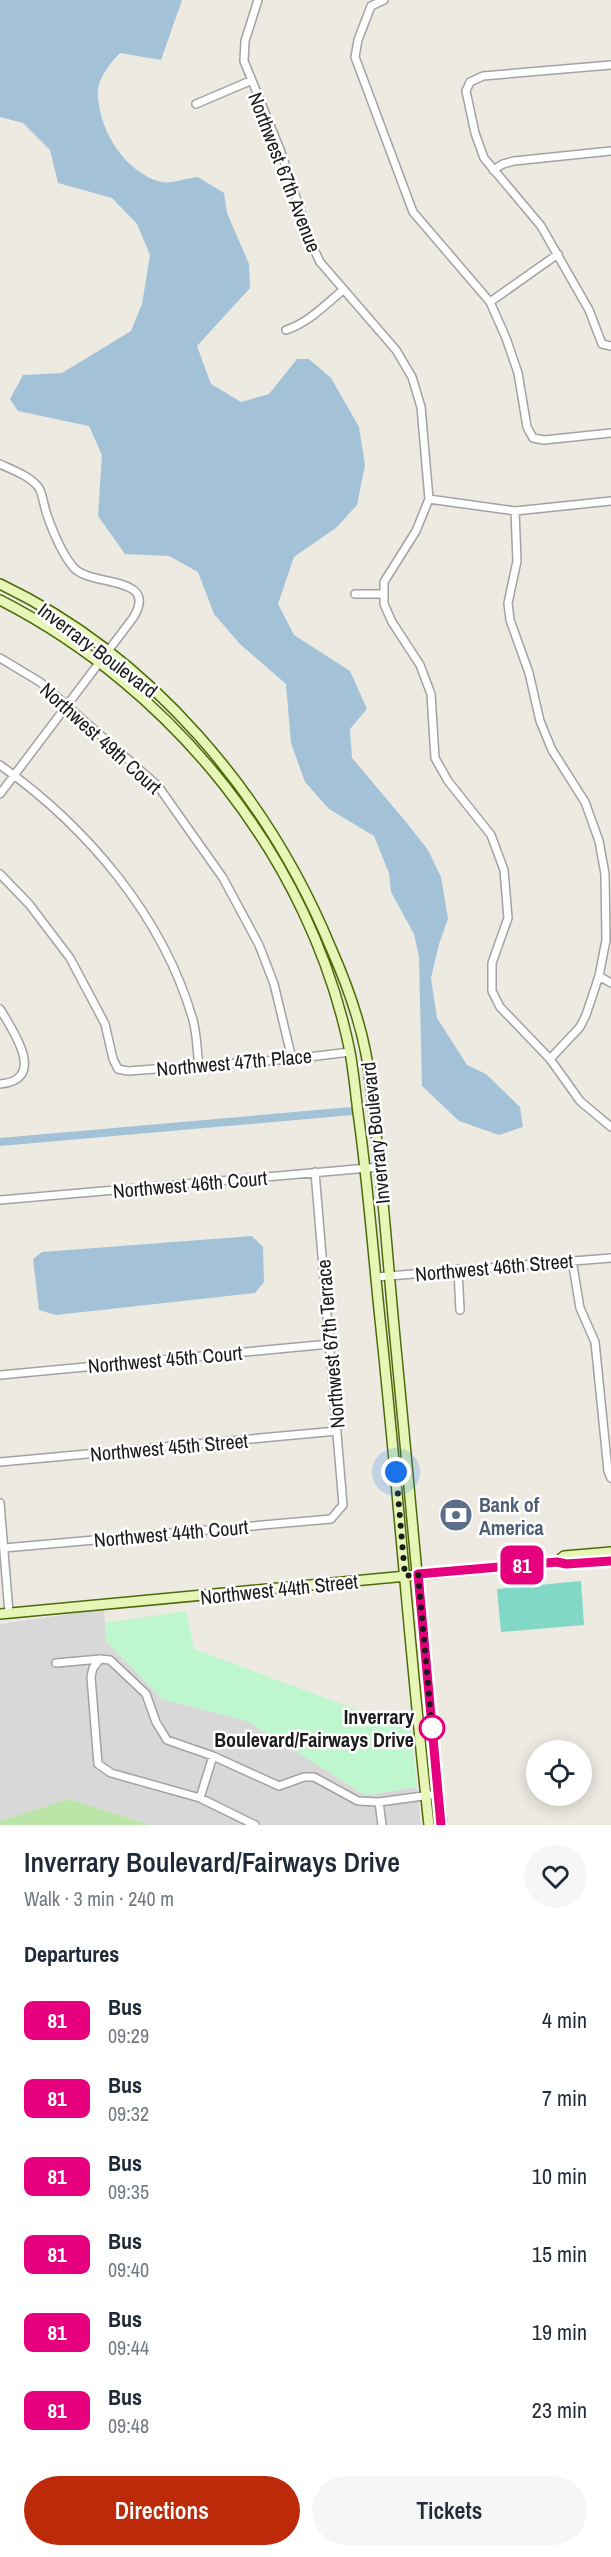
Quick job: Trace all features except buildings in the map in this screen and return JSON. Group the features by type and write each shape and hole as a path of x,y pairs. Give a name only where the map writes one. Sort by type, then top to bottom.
{"street":[{"name":"Northwest 67th Avenue","path":"258,0 245,41 244,61 250,81 281,152 311,243 320,262 396,350 412,377 421,407 429,499 416,531 384,582 384,594"},
{"path":"384,0 371,6 358,40 355,57 413,213 490,302 518,373 527,427 533,438 544,441 611,433"},
{"path":"611,65 483,76 474,79 467,86 466,97 480,148 493,170 541,226 589,310 602,344 611,346"},
{"name":"Northwest 67th Avenue","path":"196,104 250,81"},
{"path":"493,170 514,161 611,151"},
{"path":"490,302 558,254"},
{"path":"286,330 310,318 343,290"},
{"path":"0,464 21,473 39,489 47,516 66,556 76,570 92,578 127,585 140,597 139,609 0,794"},
{"path":"429,499 515,511 611,501"},
{"path":"515,511 517,561 508,603 510,620 529,673 540,721 552,750 585,802 599,841 605,874 606,940 599,976 580,1027 550,1059"},
{"name":"Inverrary Boulevard","path":"0,584 34,600 108,652 177,713 230,773 268,824 317,913 351,994 366,1054 380,1167 441,1825"},
{"path":"355,594 384,594 384,604 392,622 420,665 431,694 435,758 448,781 491,835 504,870 508,918 492,963 492,991 500,1007 550,1059 580,1101 611,1126"},
{"name":"Inverrary Boulevard","path":"0,600 43,622 100,663 171,723 223,784 262,837 308,919 350,1052 365,1168 429,1825"},
{"name":"Northwest 49th Court","path":"0,658 40,682 158,786 223,878 259,945 274,984 292,1059"},
{"path":"0,765 44,797 85,838 120,879 156,933 187,1001 194,1023 199,1066"},
{"name":"Northwest 47th Place","path":"0,874 28,904 70,958 105,1024 112,1059 118,1069 128,1071 199,1066 350,1052"},
{"path":"599,976 611,983"},
{"path":"0,1009 26,1062 23,1076 14,1083 0,1084"},
{"name":"Northwest 46th Court","path":"0,1200 380,1167"},
{"name":"Northwest 67th Terrace","path":"315,1173 344,1505 337,1514"},
{"name":"Northwest 46th Street","path":"376,1277 611,1258"},
{"path":"572,1260 580,1308 595,1342 608,1472 611,1478"},
{"path":"458,1269 460,1310"},
{"name":"Northwest 45th Court","path":"0,1375 330,1344"},
{"path":"389,1404 401,1403"},
{"name":"Northwest 45th Street","path":"0,1462 337,1431"},
{"path":"0,1503 4,1548 4,1614"},
{"name":"Northwest 44th Court","path":"4,1548 331,1519 337,1514"},
{"name":"Northwest 44th Street","path":"557,1562 564,1556 611,1552"},
{"name":"Northwest 44th Street","path":"4,1614 184,1599 418,1574 557,1562 566,1564 611,1561"},
{"path":"100,1659 93,1668 91,1677 98,1764 111,1773 200,1798 255,1825"},
{"path":"56,1663 110,1660 146,1694 156,1722 167,1740 213,1756 279,1786 314,1777 358,1801 379,1802 438,1794"},
{"path":"200,1798 213,1756"},
{"path":"379,1802 382,1825"}],"shaded area":[{"path":"0,0 182,0 161,60 120,53 104,73 99,85 98,97 104,124 117,149 126,160 148,177 161,182 174,182 198,177 224,193 227,213 249,264 250,288 197,346 211,384 241,402 269,394 297,359 309,359 331,378 359,427 365,465 357,505 337,527 294,557 278,604 294,635 350,671 367,709 350,729 352,758 428,850 441,877 448,919 431,978 437,1018 467,1065 486,1074 520,1107 523,1127 499,1135 459,1121 422,1086 419,957 414,934 391,892 389,873 374,836 329,809 305,782 291,743 286,684 240,644 214,614 198,572 169,556 125,554 98,516 102,455 89,426 18,411 10,399 23,375 62,373 131,331 142,304 150,255 137,224 112,198 58,183 50,150 23,123 0,117"},
{"path":"252,1236 263,1247 264,1282 255,1293 56,1315 39,1310 33,1259 42,1252"},
{"path":"581,1581 584,1625 501,1632 497,1589"},
{"path":"104,1609 106,1641 162,1699 247,1721 365,1795 417,1787 421,1825 151,1825 69,1799 0,1821 0,1624"}],"green space":[{"path":"186,1611 194,1649 411,1730 417,1787 365,1795 247,1721 162,1699 106,1641 105,1623"},
{"path":"69,1799 151,1825 0,1825 0,1821"}],"waterway":[{"path":"0,1142 352,1111"}],"bus line":[{"name":"81","path":"441,1825 418,1574 557,1562 566,1564 611,1561"}],"place":[{"name":"Bank of America","path":"456,1515"},
{"name":"Inverrary Boulevard/Fairways Drive","path":"432,1728"}],"route":[{"path":"396,1472 405,1576 418,1574 432,1728"}]}
